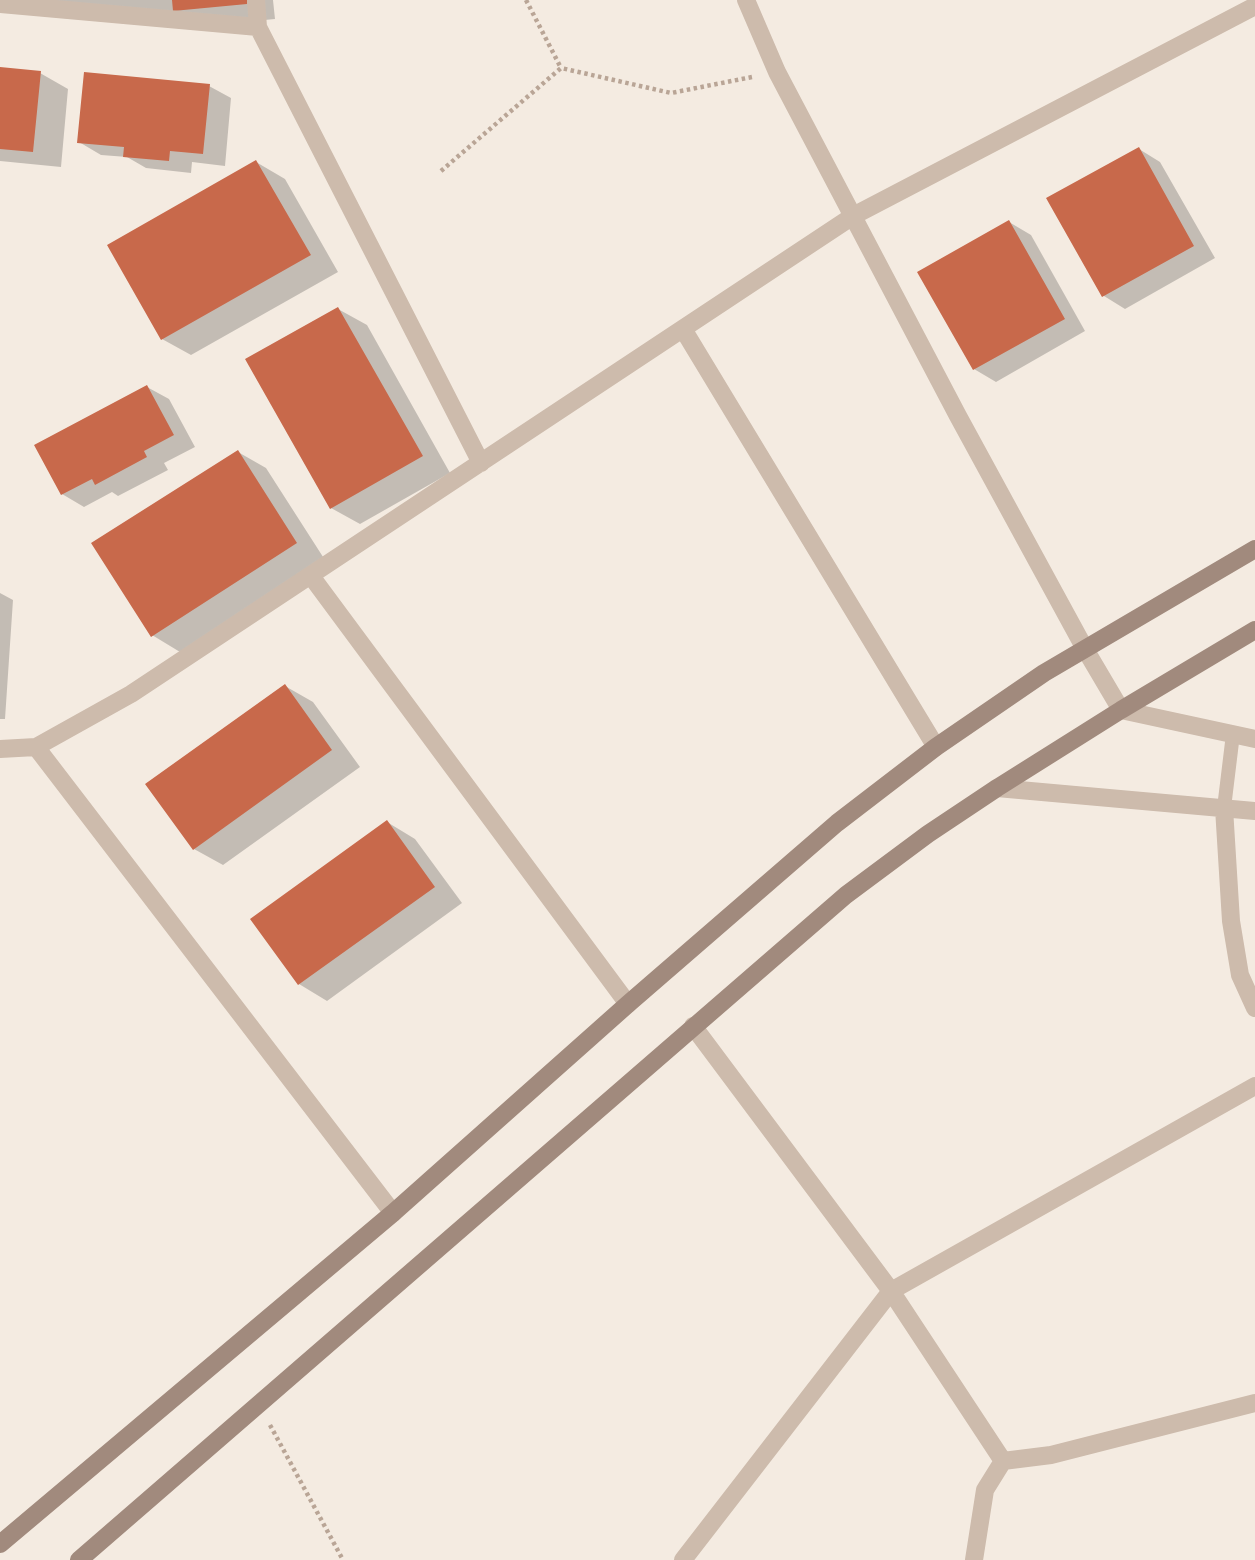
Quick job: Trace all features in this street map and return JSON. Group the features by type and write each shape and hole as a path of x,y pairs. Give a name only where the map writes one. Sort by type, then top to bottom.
{"main road":[{"path":"0,1544 393,1213 837,823 936,747 1044,673 1255,549"},
{"path":"79,1560 846,895 928,834 997,788 1255,630"}],"street":[{"path":"256,0 258,27 481,463"},
{"path":"746,0 777,72 958,416 1121,710 1255,739"},
{"path":"0,4 258,27"},
{"path":"0,749 36,747 131,694 853,216 1244,7"},
{"path":"683,329 936,747"},
{"path":"311,576 628,1004"},
{"path":"36,747 393,1213"},
{"path":"997,788 1255,811"},
{"path":"1224,808 1231,921 1240,975 1255,1008"},
{"path":"693,1026 891,1291 1003,1461"},
{"path":"683,1560 891,1291 1255,1086"},
{"path":"1003,1461 1051,1455 1255,1403"},
{"path":"974,1560 985,1490 1003,1461"}],"lane":[{"path":"1224,808 1233,734"}],"path":[{"path":"526,0 561,68 671,93 777,72"},
{"path":"441,171 561,68"},
{"path":"260,1405 343,1560"}],"building":[{"path":"172,0 247,0 247,4 173,11"},
{"path":"0,67 41,71 33,152 0,149"},
{"path":"84,72 210,84 203,154 170,151 169,161 123,157 124,147 77,143"},
{"path":"1139,147 1194,246 1102,297 1046,198"},
{"path":"256,160 311,255 161,340 107,245"},
{"path":"1009,220 1065,319 973,370 917,272"},
{"path":"338,307 423,456 330,509 245,359"},
{"path":"147,385 174,435 144,451 147,457 95,485 92,479 61,495 34,445"},
{"path":"238,450 297,543 151,637 91,543"},
{"path":"285,684 332,750 193,850 145,784"},
{"path":"387,820 435,887 298,985 250,919"}]}
